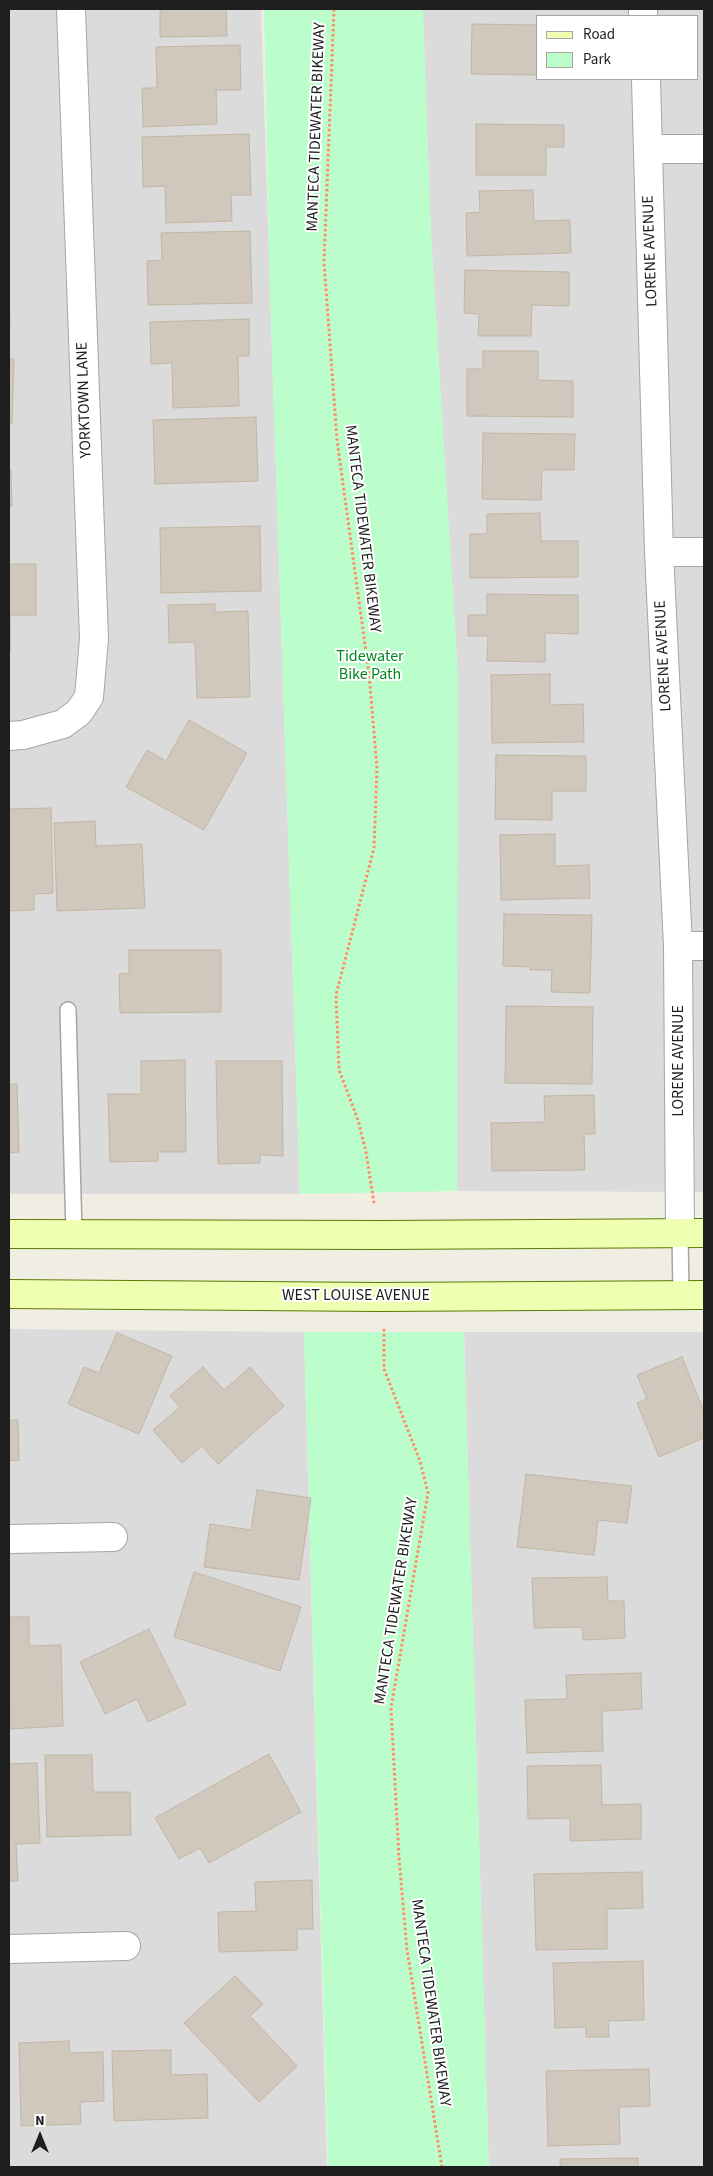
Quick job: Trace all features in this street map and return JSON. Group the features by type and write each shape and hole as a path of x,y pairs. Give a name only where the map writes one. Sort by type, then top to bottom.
{"main road":[{"path":"9,1234 692,1234"},
{"name":"WEST LOUISE AVENUE","path":"9,1294 379,1297 693,1295"}],"street":[{"name":"YORKTOWN LANE","path":"9,736 23,735 64,724 79,712 89,696 94,639 71,9"},
{"name":"LORENE AVENUE","path":"646,80 659,552 691,946 692,1234"},
{"path":"648,150 704,149"},
{"path":"659,552 704,552"},
{"path":"9,1539 113,1537"},
{"path":"9,1949 126,1946"}],"lane":[{"path":"68,1010 74,1234"},
{"path":"692,1234 693,1295"}],"path":[{"name":"MANTECA TIDEWATER BIKEWAY","path":"334,9 324,262 337,440 369,674 377,768 374,848 336,995 339,1070 358,1120 366,1152 374,1204 384,1235"},
{"name":"MANTECA TIDEWATER BIKEWAY","path":"379,1297 384,1330 384,1369 420,1462 428,1493 391,1708 399,1858 408,1950 442,2167"}],"shaded area":[{"path":"9,9 261,9 300,1194 9,1194"},
{"path":"422,9 704,9 704,1192 457,1191"},
{"path":"9,1329 304,1332 327,2167 9,2167"},
{"path":"464,1332 704,1332 704,2167 487,2167"}],"green space":[{"name":"Tidewater Bike Path","path":"264,9 423,9 431,232 458,676 457,1191 300,1194 270,296"},
{"path":"304,1332 464,1332 489,2167 328,2167"}],"building":[{"path":"160,9 226,9 227,36 160,37"},
{"path":"472,24 536,25 536,75 471,74"},
{"path":"240,45 241,90 216,90 217,124 143,127 142,88 157,88 156,47"},
{"path":"476,124 564,125 564,147 546,147 546,175 476,175"},
{"path":"249,134 251,195 231,195 232,221 166,223 165,186 143,187 142,137"},
{"path":"533,190 534,221 570,220 571,253 467,256 466,213 480,212 479,191"},
{"path":"250,231 252,303 148,305 147,261 162,260 161,233"},
{"path":"465,270 569,272 569,306 532,305 531,336 478,336 479,314 464,313"},
{"path":"9,287 10,328 9,328"},
{"path":"249,319 249,356 238,356 239,406 173,408 172,363 151,364 150,322"},
{"path":"483,351 538,351 538,380 573,381 573,417 467,416 467,369 483,369"},
{"path":"9,359 14,359 12,424 9,424"},
{"path":"256,417 258,481 155,484 153,420"},
{"path":"483,433 575,434 574,470 542,470 541,500 482,499"},
{"path":"9,470 11,470 12,506 9,506"},
{"path":"540,513 541,541 578,541 578,577 470,578 470,534 487,534 487,514"},
{"path":"260,526 261,591 161,593 160,528"},
{"path":"9,564 36,564 36,615 10,615 10,652"},
{"path":"487,594 578,595 578,634 545,633 545,662 487,661 488,636 468,636 468,615 487,615"},
{"path":"215,604 215,612 248,611 250,697 197,698 195,642 169,643 168,605"},
{"path":"550,674 550,705 583,704 584,742 492,743 491,675"},
{"path":"189,720 247,753 204,830 126,787 147,750 166,761"},
{"path":"496,755 586,756 586,791 552,791 552,820 495,819"},
{"path":"51,808 53,893 34,894 34,910 9,911 9,809"},
{"path":"95,821 96,846 142,844 145,908 57,911 54,823"},
{"path":"555,834 555,866 589,865 590,898 501,900 500,835"},
{"path":"504,914 592,915 590,993 551,992 552,970 530,970 530,967 503,966"},
{"path":"129,950 221,950 221,1012 120,1013 119,974 129,973"},
{"path":"506,1006 593,1007 592,1084 505,1083"},
{"path":"185,1060 186,1152 158,1152 158,1161 110,1162 108,1094 141,1094 141,1061"},
{"path":"216,1061 282,1061 283,1156 260,1155 260,1163 218,1164"},
{"path":"9,1084 17,1084 19,1152 9,1153"},
{"path":"594,1095 595,1134 584,1134 585,1170 492,1171 491,1123 545,1122 544,1096"},
{"path":"117,1333 172,1356 139,1434 68,1404 84,1367 99,1373"},
{"path":"682,1357 704,1412 704,1438 659,1457 637,1403 647,1399 637,1375"},
{"path":"203,1367 224,1390 250,1367 284,1406 218,1464 202,1446 182,1463 153,1430 180,1407 170,1396"},
{"path":"9,1420 18,1420 19,1460 9,1461"},
{"path":"526,1474 632,1486 627,1523 598,1520 594,1555 517,1547"},
{"path":"257,1490 311,1498 299,1580 204,1567 210,1524 251,1530"},
{"path":"194,1572 301,1607 280,1671 174,1637"},
{"path":"607,1577 608,1601 624,1601 625,1638 583,1640 582,1627 534,1628 532,1578"},
{"path":"9,1617 29,1617 29,1646 61,1645 63,1726 10,1729"},
{"path":"149,1629 186,1704 148,1722 137,1699 105,1714 80,1662"},
{"path":"641,1673 642,1709 602,1711 603,1751 527,1753 525,1700 567,1699 566,1675"},
{"path":"269,1754 301,1812 209,1863 200,1848 179,1859 155,1818"},
{"path":"45,1755 92,1755 93,1792 130,1792 131,1835 47,1837"},
{"path":"37,1763 40,1843 16,1844 18,1881 9,1881 9,1764"},
{"path":"601,1765 602,1805 641,1804 641,1839 570,1841 570,1818 528,1819 527,1766"},
{"path":"642,1872 643,1908 607,1909 607,1949 536,1950 534,1874"},
{"path":"312,1880 313,1929 297,1929 297,1950 219,1952 218,1912 256,1911 255,1882"},
{"path":"643,1961 644,2020 608,2021 609,2037 586,2037 586,2027 555,2028 553,1963"},
{"path":"235,1976 263,2004 250,2016 297,2066 259,2102 184,2023"},
{"path":"69,2041 70,2053 103,2052 104,2101 80,2102 81,2124 21,2126 19,2043"},
{"path":"171,2050 171,2075 207,2074 208,2118 114,2121 112,2051"},
{"path":"649,2069 650,2106 619,2107 620,2144 548,2146 546,2071"},
{"path":"638,2158 638,2167 560,2167 560,2159"}]}
